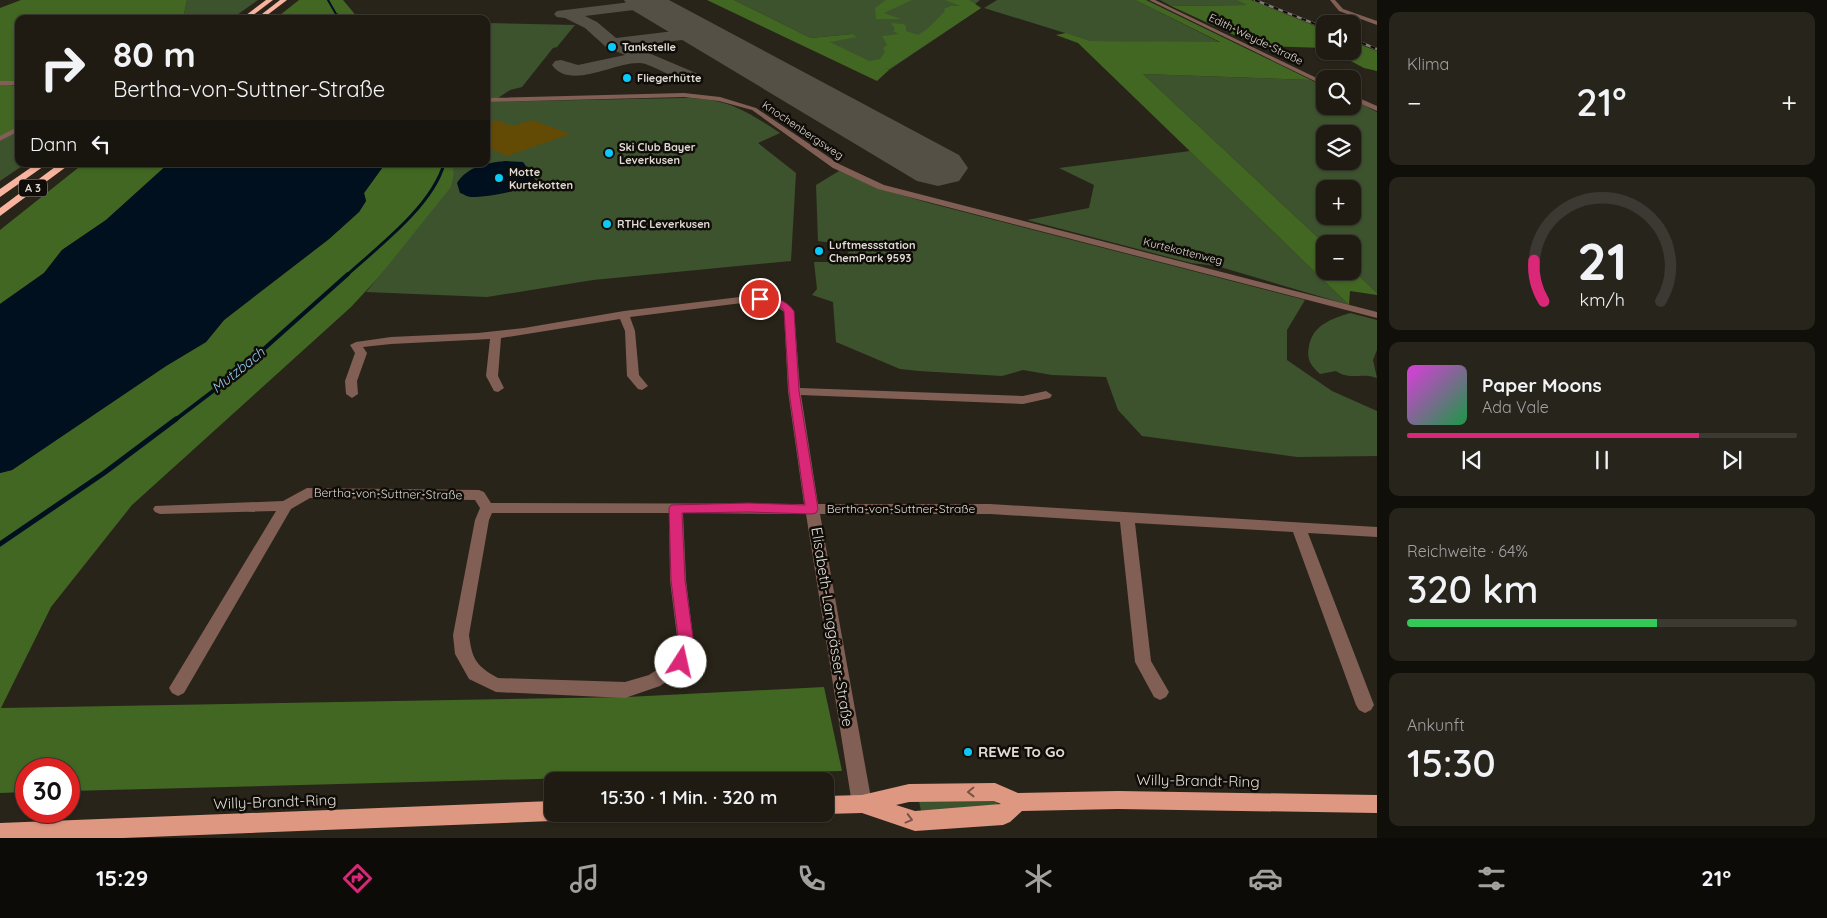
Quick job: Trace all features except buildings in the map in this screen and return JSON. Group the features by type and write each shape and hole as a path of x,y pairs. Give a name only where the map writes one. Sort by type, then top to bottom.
{"highway":[{"path":"249,15 270,0"},
{"path":"264,15 284,0"},
{"name":"A 3","path":"0,194 38,167"},
{"name":"A 3","path":"0,213 61,167"}],"main road":[{"name":"Willy-Brandt-Ring","path":"834,805 862,804 909,793 995,792 1018,802 1118,800 1377,804"},
{"name":"Willy-Brandt-Ring","path":"862,804 914,822 1002,815 1018,802"},
{"name":"Willy-Brandt-Ring","path":"0,833 544,811"}],"street":[{"name":"Edith-Weyde-Straße","path":"1151,0 1316,80"},
{"path":"1332,0 1341,10 1377,23"},
{"path":"0,83 15,82"},
{"name":"Knochenbergsweg","path":"490,100 684,95 720,98 754,109 850,174 882,187 982,213"},
{"path":"1361,101 1377,109"},
{"path":"0,138 15,130"},
{"name":"Kurtekottenweg","path":"982,213 1377,315"},
{"name":"Elisabeth-Langgässer-Straße","path":"352,394 351,381 361,353 356,344 380,340 496,335 624,314 709,303 760,299 772,299 782,303 789,311 794,391 862,804"},
{"path":"624,314 630,331 633,376 642,386"},
{"path":"496,335 492,376 498,388"},
{"path":"794,391 1023,400 1046,395"},
{"name":"Bertha-von-Suttner-Straße","path":"178,688 286,506 307,493 478,495 488,508 748,507 990,510 1377,532"},
{"path":"160,509 286,506"},
{"path":"488,508 482,520 461,635 462,654 475,674 496,685 625,690 654,682 681,662 686,645 678,580 676,508"},
{"path":"1127,518 1143,662 1160,692"},
{"path":"1299,528 1365,705"}],"green space":[{"path":"21,0 187,0 184,15 15,15 15,81 0,81 0,8"},
{"path":"187,0 258,0 237,15 184,15"},
{"path":"299,0 343,0 356,15 280,15"},
{"path":"707,0 734,0 811,38 852,34 857,37 830,42 870,61 880,59 885,52 883,48 887,45 882,36 899,34 893,31 895,29 891,23 903,24 906,26 906,31 918,35 926,30 945,11 944,9 951,6 961,6 945,0 969,0 981,8 889,69 885,67 889,70 877,81"},
{"path":"734,0 980,0 975,4 981,8 889,70 829,42 852,34 811,38"},
{"path":"886,0 912,0 884,13 901,19 876,19 875,8"},
{"path":"997,0 1135,0 1221,43 1091,41 984,8"},
{"path":"1135,0 1146,0 1311,80 1143,74 1316,236 1316,273 1078,43 1056,35 1066,33 1091,41 1220,42"},
{"path":"1160,0 1236,0 1248,5 1171,6"},
{"path":"1236,0 1251,0 1316,26 1316,48 1258,46 1171,6 1247,5"},
{"path":"490,23 575,25 557,47 553,48 522,87 510,90 498,98 490,98"},
{"path":"1361,45 1377,51 1377,71 1364,68 1349,60 1361,60"},
{"path":"1143,74 1311,80 1316,82 1316,115 1361,115 1361,104 1377,112 1377,293 1361,278 1361,235 1316,236"},
{"path":"0,84 15,86 15,128 0,137"},
{"name":"RTHC Leverkusen","path":"683,98 712,100 746,112 780,133 758,143 796,173 791,261 593,280 487,297 366,292 454,172 453,167 490,167 490,102"},
{"path":"15,132 15,167 21,167 0,181 0,141"},
{"path":"1190,151 1316,273 1316,280 1323,280 1349,305 1217,266 1191,263 1027,220 1089,208 1094,185 1059,168"},
{"path":"79,167 165,167 106,220 62,250 44,273 0,304 0,230"},
{"path":"383,167 453,167 451,187 377,279 351,307 132,505 51,607 1,708 627,697 824,687 842,771 544,772 544,779 80,791 80,758 15,758 15,792 0,793 0,473 12,470 166,366 206,342 224,320 329,239 359,212 366,201 364,193"},
{"path":"839,171 884,190 929,203 1305,300 1287,330 1287,360 1332,391 1377,411 1377,456 1297,457 1142,436 1118,410 1106,377 1052,375 1023,370 1002,376 900,369 836,342 833,302 812,295 817,289 814,262 850,262 847,245 818,241 816,185"},
{"path":"1361,278 1377,293 1377,295 1350,291 1349,305 1323,280 1361,280"},
{"path":"1350,313 1377,320 1377,350 1373,360 1377,378 1372,376 1351,376 1336,371 1320,374 1310,362 1308,351 1314,333 1324,324"},
{"path":"919,801 997,801 998,806 921,811"}],"water":[{"path":"505,161 523,162 537,182 514,191 486,196 470,197 460,193 457,183 461,177 476,167 490,167 490,163"},
{"path":"165,167 383,167 364,193 366,201 359,212 329,239 224,320 206,342 166,366 12,470 0,473 0,304 44,273 62,250 106,220"}],"waterway":[{"name":"Mutzbach","path":"328,0 338,15"},
{"name":"Mutzbach","path":"347,275 389,238 416,210 438,180 443,167"},
{"name":"Mutzbach","path":"175,420 238,372 348,274"},
{"name":"Mutzbach","path":"0,544 104,473 176,419"}],"taxiway":[{"path":"568,13 650,4"},
{"path":"562,14 568,13"},
{"path":"568,13 591,25 612,43"},
{"path":"612,43 699,33"},
{"path":"612,43 642,57"},
{"path":"561,65 576,71 642,57"},
{"path":"642,57 689,77"}],"runway":[{"path":"642,0 938,168"}],"railway":[{"path":"1255,0 1316,24"},
{"path":"1361,43 1377,49"}],"place":[{"name":"Tankstelle","path":"612,47"},
{"name":"Fliegerhütte","path":"627,78"},
{"name":"Ski Club Bayer Leverkusen","path":"609,153"},
{"name":"Motte Kurtekotten","path":"499,178"},
{"name":"RTHC Leverkusen","path":"607,224"},
{"name":"Luftmessstation ChemPark 9593","path":"819,251"},
{"name":"REWE To Go","path":"968,752"}],"route":[{"path":"681,662 686,645 678,580 676,508 748,507 812,509 794,391 789,311 785,305 772,299 760,299"}]}
